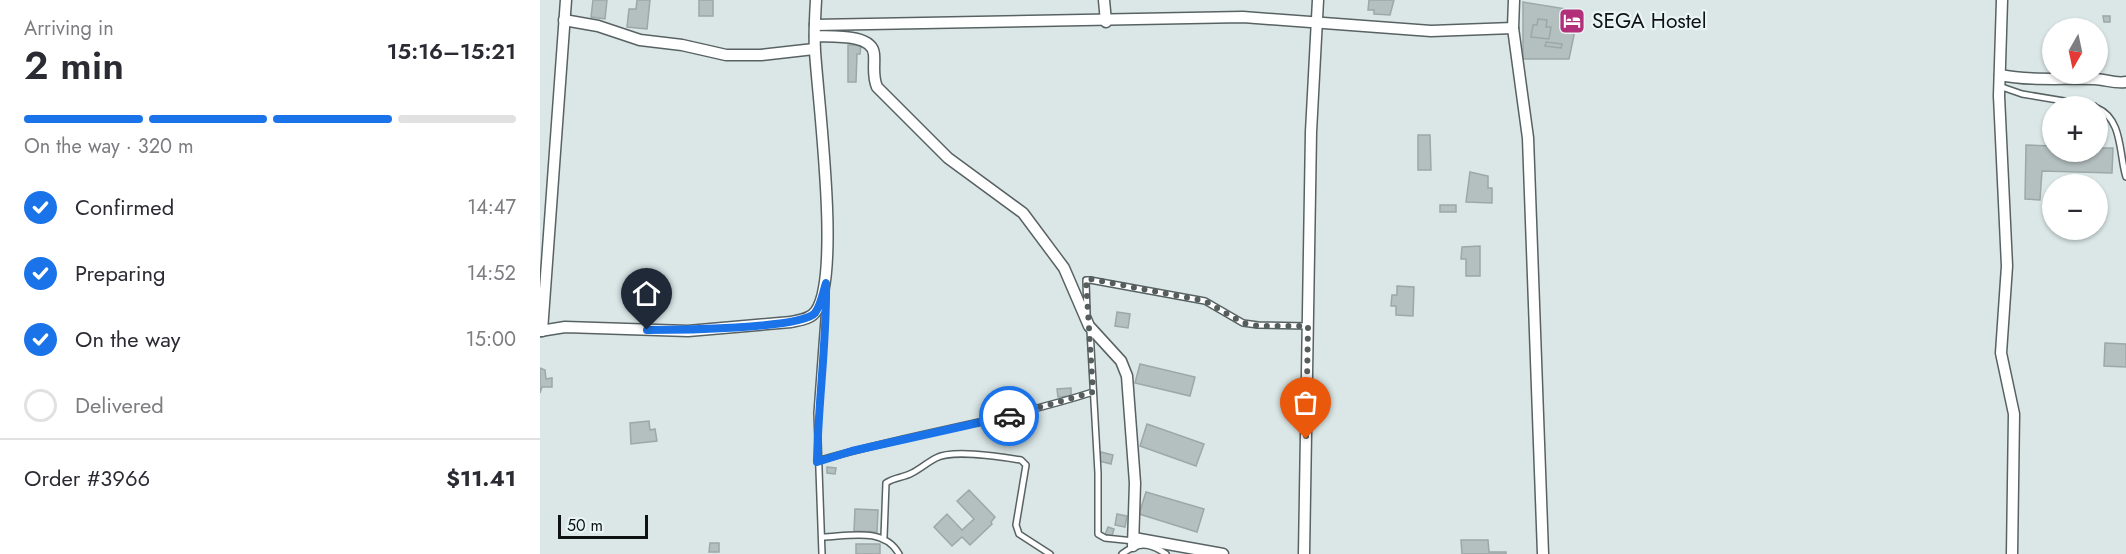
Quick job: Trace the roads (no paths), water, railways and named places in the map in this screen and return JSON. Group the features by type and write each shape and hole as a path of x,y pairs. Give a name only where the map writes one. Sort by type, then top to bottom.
{"street":[{"path":"566,0 541,331 565,327 688,331 792,322 808,318 815,312 826,283 826,201 814,49 816,0"},
{"path":"1104,0 1106,22"},
{"path":"1304,554 1311,132 1318,0"},
{"path":"1514,0 1513,28 1528,138 1543,554"},
{"path":"2002,0 1999,87 2007,266 2001,353 2014,414 2012,554"},
{"path":"815,31 1243,17 1431,31 1513,28"},
{"path":"564,20 598,26 640,40 682,45 726,55 761,55 814,49"},
{"path":"815,31 856,39 871,46 874,52 873,78 877,87 948,159 1023,213 1064,268 1088,324 1121,361 1127,375 1135,483 1134,541 1223,554"},
{"path":"2000,75 2073,81 2096,79 2117,84 2126,82"}],"lane":[{"path":"1999,87 2042,98"},
{"path":"2108,118 2118,133 2126,177"},
{"path":"1166,554 1149,545 1105,538 1098,534 1086,280 1205,301 1243,323 1258,326 1308,326"},
{"path":"822,554 817,413 827,308 826,283"},
{"path":"817,462 852,451 989,421 1093,392"},
{"path":"884,537 886,483 891,479 909,475 937,457 949,455 999,457 1021,460 1026,465 1016,525 1018,534 1050,554"},
{"path":"822,537 884,537 893,543 899,554"},
{"path":"1122,554 1134,541"}],"place":[{"name":"SEGA Hostel","path":"1572,21"}]}
